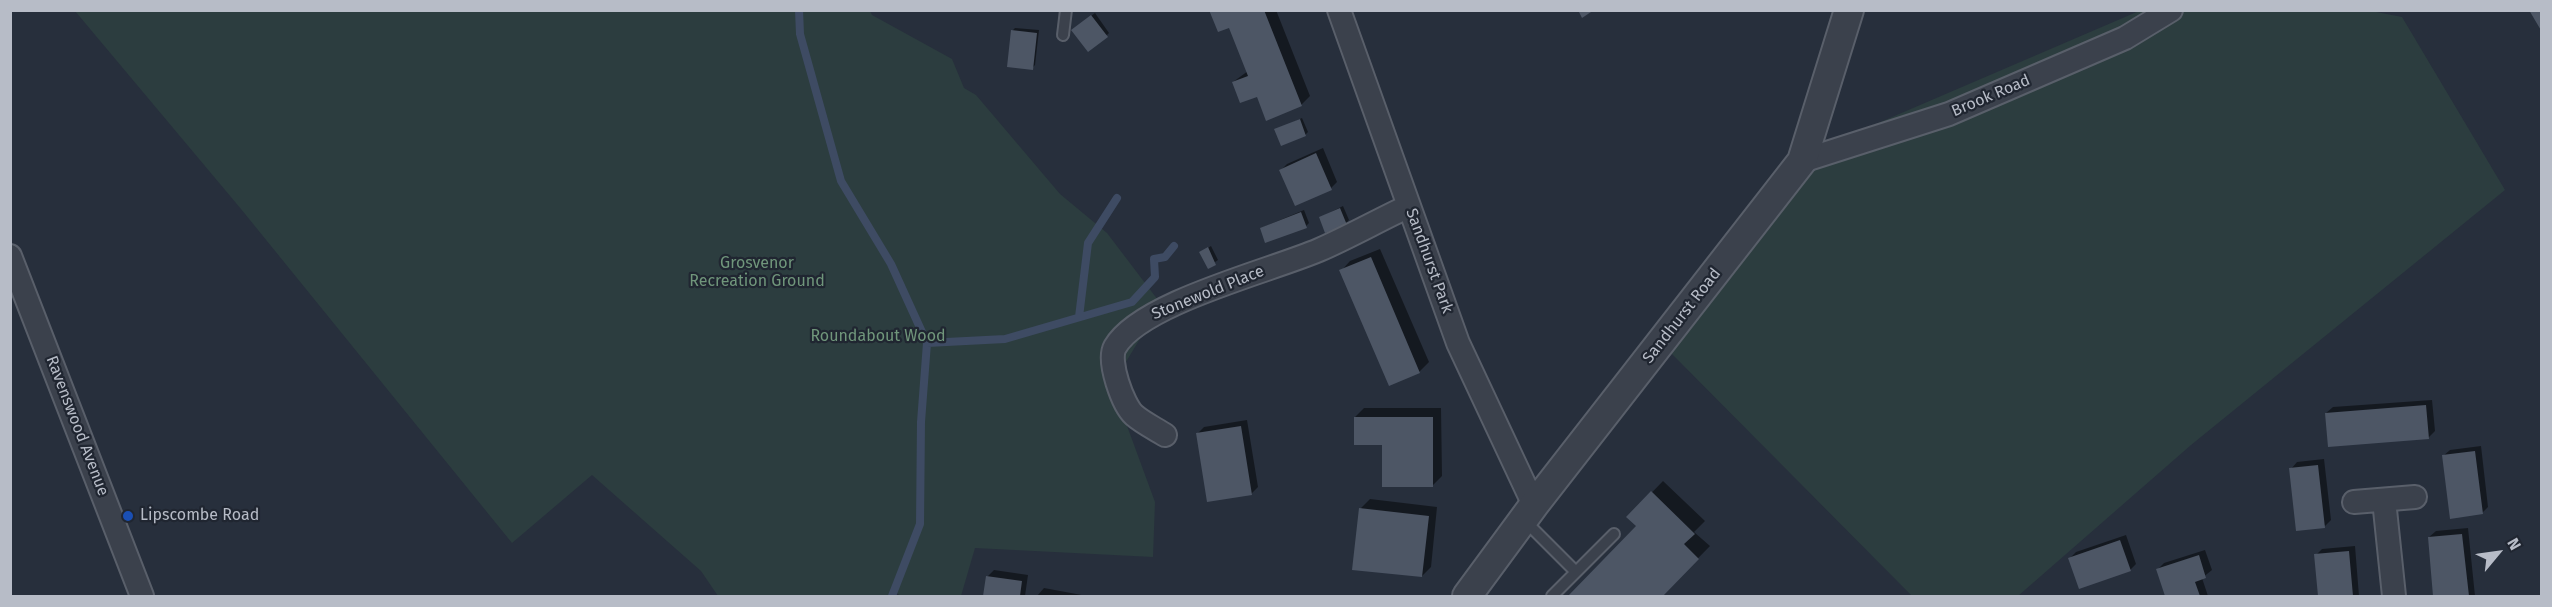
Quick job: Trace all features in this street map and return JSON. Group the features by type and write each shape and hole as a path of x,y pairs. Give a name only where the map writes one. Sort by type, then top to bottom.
{"street":[{"name":"Sandhurst Park","path":"1339,10 1458,343 1529,512"},
{"name":"Sandhurst Road","path":"1467,597 1529,512 1802,161 1849,10"},
{"name":"Brook Road","path":"1802,161 1949,114 2125,38 2171,10"},
{"name":"Stonewold Place","path":"1165,435 1134,415 1125,399 1112,358 1114,349 1126,333 1143,320 1168,307 1319,250 1409,206"},
{"name":"Ravenswood Avenue","path":"10,256 142,597"},
{"path":"2354,502 2415,497"},
{"path":"2384,500 2394,597"}],"lane":[{"path":"1063,35 1066,10"},
{"path":"1529,512 1576,572"},
{"path":"1552,597 1614,534"}],"green space":[{"path":"2366,10 2402,17 2505,190 2191,445 2018,596 1912,596 1671,353 1820,148 2139,11"},
{"name":"Grosvenor Recreation Ground","path":"75,11 870,11 872,15 952,59 964,88 976,95 1060,194 1107,233 1161,304 1112,385 1155,502 1153,557 975,548 961,596 901,596 895,592 892,596 718,596 701,571 592,475 512,543 241,209"}],"building":[{"path":"1209,10 1264,10 1302,106 1266,121 1257,97 1240,103 1232,82 1248,76 1229,28 1218,32"},
{"path":"1578,10 1594,10 1582,18"},
{"path":"2529,10 2542,10 2542,32"},
{"path":"1091,15 1108,37 1088,52 1071,30"},
{"path":"1011,30 1037,33 1033,70 1007,67"},
{"path":"1300,119 1306,136 1281,146 1274,129"},
{"path":"1316,153 1332,190 1295,206 1279,170"},
{"path":"1340,208 1347,225 1325,233 1319,217"},
{"path":"1301,212 1307,228 1265,243 1260,228"},
{"path":"1208,247 1216,265 1208,269 1199,252"},
{"path":"1371,257 1420,373 1389,386 1339,270"},
{"path":"2426,405 2429,439 2328,447 2325,413"},
{"path":"1354,417 1433,417 1433,487 1382,487 1382,445 1354,445"},
{"path":"1241,426 1252,495 1207,502 1196,433"},
{"path":"2475,451 2483,514 2450,519 2442,455"},
{"path":"2318,465 2325,528 2296,531 2289,468"},
{"path":"1651,491 1695,534 1684,544 1699,559 1663,596 1568,596 1636,526 1626,517"},
{"path":"1359,508 1429,516 1422,577 1352,570"},
{"path":"2462,534 2469,596 2433,596 2428,537"},
{"path":"2120,540 2131,571 2079,589 2068,558"},
{"path":"2349,551 2353,596 2318,596 2314,554"},
{"path":"2199,555 2206,578 2195,582 2200,596 2165,596 2156,569"},
{"path":"986,576 1022,581 1020,596 983,596"}],"waterway":[{"path":"799,10 800,34 841,181 891,264 927,343 921,422 920,524 892,596"},
{"path":"1079,317 1088,243 1117,198"},
{"path":"927,343 1005,339 1132,302 1155,277 1154,259 1165,257 1174,246"}],"place":[{"name":"Lipscombe Road","path":"128,516"}],"park label":[{"name":"Roundabout Wood","path":"878,337"}]}
